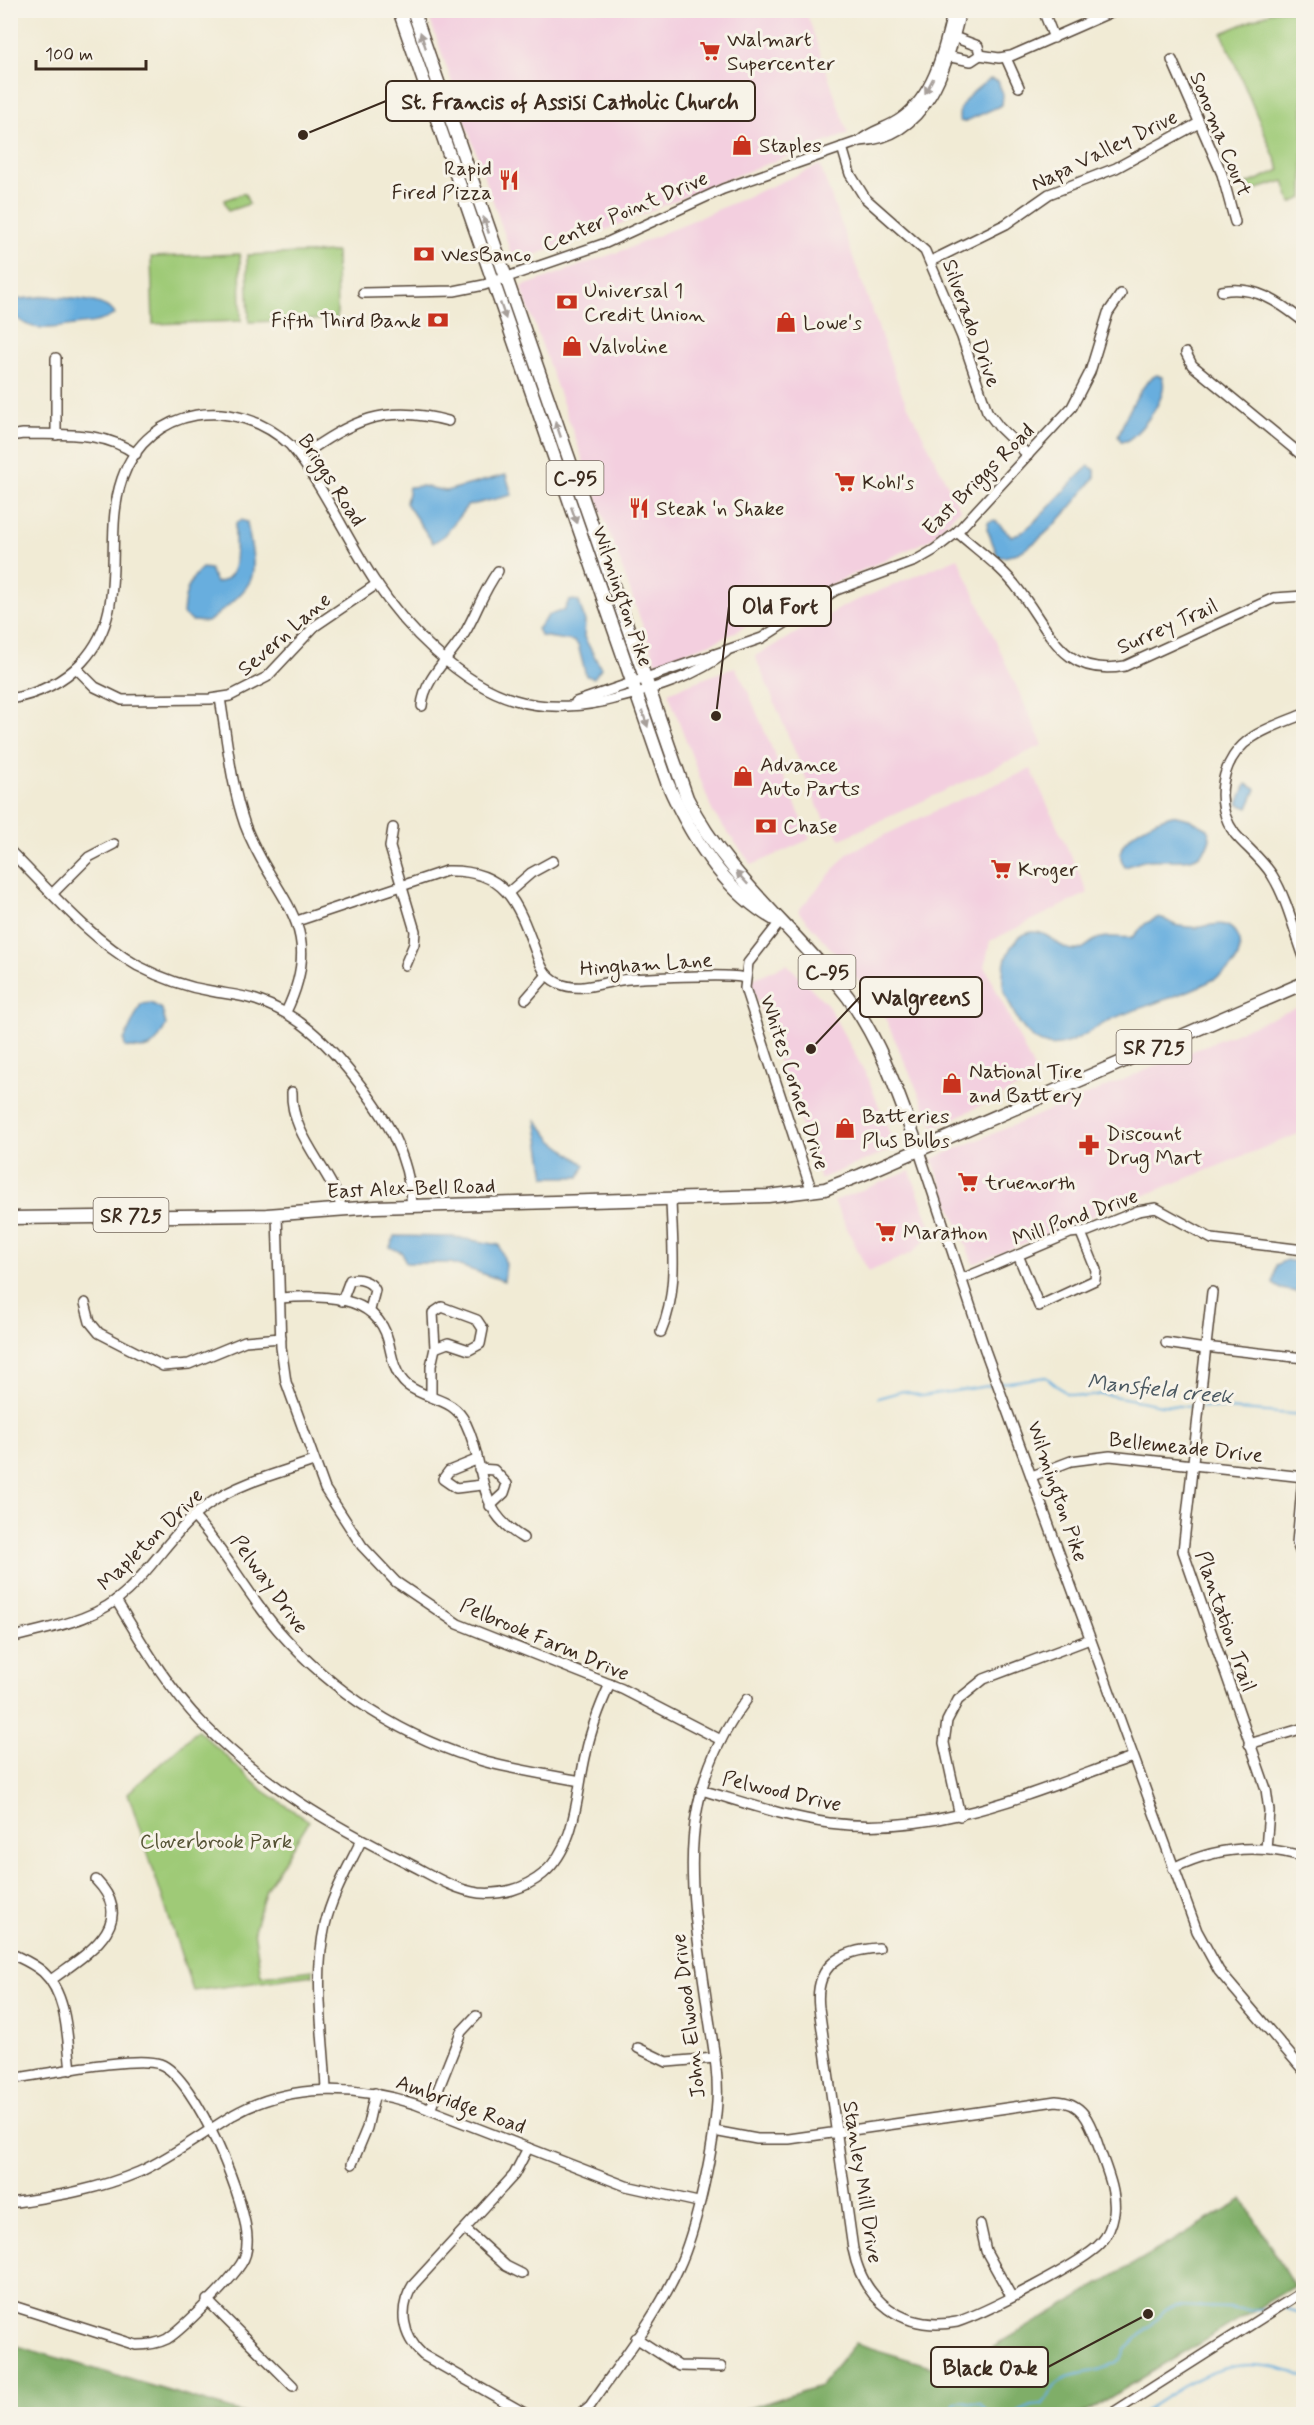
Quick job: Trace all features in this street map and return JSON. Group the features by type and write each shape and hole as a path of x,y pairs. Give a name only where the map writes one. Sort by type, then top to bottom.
{"main road":[{"name":"Wilmington Pike","path":"399,10 499,280 640,686 667,782 689,828 715,866 755,908 780,922"},
{"name":"Wilmington Pike","path":"413,10 499,280"},
{"name":"Wilmington Pike","path":"640,686 705,833 780,922 833,978 868,1026 883,1056 919,1150"},
{"name":"SR 725","path":"812,1192 837,1185 1304,983"},
{"name":"East Alex-Bell Road","path":"10,1218 278,1214 412,1206 671,1199 812,1192"}],"street":[{"name":"Center Point Drive","path":"951,36 953,10"},
{"name":"Center Point Drive","path":"363,293 454,291 499,280 606,243 723,189 860,141 867,135 898,120 919,102 945,55 961,10"},
{"path":"1043,10 1054,38"},
{"path":"945,55 971,62 980,55 1006,58 1116,10"},
{"path":"951,36 978,46 980,55"},
{"path":"1006,58 1019,87"},
{"name":"Sonoma Court","path":"1172,60 1228,191 1235,222"},
{"name":"Napa Valley Drive","path":"931,261 1006,224 1050,194 1116,168 1199,123"},
{"name":"Silverado Drive","path":"842,147 850,174 865,198 917,242 931,261 962,337 987,411 999,427 1028,455"},
{"path":"1222,291 1238,288 1256,292 1283,306 1304,322"},
{"name":"East Briggs Road","path":"640,686 709,665 726,652 773,632 842,587 927,555 957,531 1078,397 1090,372 1108,313 1122,294"},
{"path":"1186,353 1192,365 1304,457"},
{"path":"56,358 56,435"},
{"name":"Briggs Road","path":"10,699 49,687 76,668 98,640 109,614 114,591 119,489 135,454 156,433 175,422 195,415 221,412 244,416 265,425 281,436 300,457 377,584 409,625 447,660 479,683 515,700 548,705 571,704 640,686"},
{"path":"300,457 341,429 368,418 407,414 448,421"},
{"path":"10,436 56,435 112,439 135,454"},
{"name":"Surrey Trail","path":"957,531 1017,587 1060,649 1090,666 1102,669 1125,666 1265,602 1284,596 1304,596"},
{"path":"422,706 428,685 468,627 483,593 498,571"},
{"name":"Severn Lane","path":"76,668 95,687 122,700 220,698 246,690 267,677 315,626 377,584"},
{"path":"220,698 245,825 297,921 301,943 301,973 286,1012"},
{"path":"1304,714 1258,734 1240,747 1228,766 1222,789 1228,820 1235,833 1271,874 1304,957"},
{"path":"393,828 390,847 415,931 414,944 405,965"},
{"path":"53,893 89,857 114,844"},
{"path":"10,851 105,944 140,967 189,987 242,996 286,1012 325,1043 379,1108 403,1155 410,1184 412,1206"},
{"path":"509,892 531,873 553,861"},
{"path":"297,921 446,871 465,871 482,875 509,892 518,905 547,975 526,999"},
{"name":"Whites Corner Drive","path":"780,922 749,962 744,978 749,1004 812,1192"},
{"name":"Hingham Lane","path":"547,975 559,983 587,988 622,980 744,978"},
{"path":"292,1092 292,1106 299,1126 329,1175 342,1209"},
{"name":"Wilmington Pike","path":"919,1150 985,1350 1197,1931 1211,1959 1304,2071"},
{"path":"661,1332 670,1311 673,1287 671,1199"},
{"name":"Mill Pond Drive","path":"962,1279 1070,1233 1081,1233 1144,1209 1156,1208 1212,1239 1304,1250"},
{"name":"Pelbrook Farm Drive","path":"278,1214 281,1338 286,1382 313,1461 335,1507 362,1546 396,1582 425,1605 479,1634 610,1684 721,1740"},
{"path":"1018,1255 1039,1306 1089,1285 1095,1280 1096,1270 1081,1233"},
{"path":"342,1301 350,1281 370,1283 375,1290 369,1310"},
{"name":"Plantation Trail","path":"1212,1292 1183,1537 1185,1564 1269,1800 1266,1849"},
{"path":"280,1298 313,1297 342,1301 369,1310 385,1329 401,1378 415,1390 451,1404 464,1419 490,1506 501,1523 522,1538"},
{"path":"85,1303 90,1322 99,1333 163,1366 189,1364 252,1339 281,1338"},
{"path":"431,1395 431,1366 435,1348 433,1313 438,1308 447,1307 482,1324 483,1339 474,1348 463,1349 448,1343 435,1348"},
{"path":"1166,1343 1304,1358"},
{"name":"Bellemeade Drive","path":"1032,1476 1071,1461 1098,1456 1303,1477"},
{"name":"Mapleton Drive","path":"10,1638 87,1617 116,1600 140,1579 194,1517 226,1494 313,1461"},
{"path":"482,1485 456,1488 443,1479 449,1471 478,1465 494,1470 507,1484 504,1493 490,1506"},
{"path":"1303,1477 1297,1543 1304,1562"},
{"name":"Pelway Drive","path":"194,1517 223,1551 247,1590 277,1629 313,1666 368,1709 413,1734 467,1756 580,1782"},
{"path":"116,1600 170,1685 230,1750 288,1797 361,1841 472,1892 488,1894 517,1889 543,1874 559,1856 570,1831 593,1726 610,1684"},
{"path":"960,1816 945,1755 947,1720 964,1693 989,1678 1090,1639"},
{"name":"John Elwood Drive","path":"580,2415 590,2406 636,2338 678,2270 693,2230 714,2131 717,2100 715,2058 691,1890 692,1843 701,1790 721,1740 747,1699"},
{"path":"1249,1744 1304,1728"},
{"name":"Pelwood Drive","path":"701,1790 786,1815 829,1823 898,1826 960,1816 1031,1795 1132,1757"},
{"path":"326,2090 320,1976 323,1937 332,1902 361,1841"},
{"path":"1173,1868 1219,1852 1266,1849 1304,1857"},
{"path":"51,1980 98,1944 110,1925 110,1900 96,1880"},
{"name":"Stanley Mill Drive","path":"836,2132 1056,2101 1070,2103 1078,2107 1089,2119 1107,2174 1114,2198 1110,2228 1102,2242 1086,2256 967,2319 937,2325 904,2318 876,2299 861,2279 856,2266 836,2132 818,1990 828,1967 840,1956 857,1949 879,1948"},
{"path":"10,1953 30,1962 51,1980 61,2002 71,2070"},
{"path":"430,2110 460,2032 476,2016"},
{"path":"638,2049 667,2062 715,2058"},
{"path":"10,2079 136,2061 161,2064 181,2079 212,2129 245,2221 248,2241 239,2267 207,2300 168,2338 144,2345 107,2337 10,2305"},
{"name":"Ambridge Road","path":"10,2203 68,2194 114,2182 155,2164 248,2108 280,2096 326,2090 375,2093 430,2110 626,2186 698,2202"},
{"path":"352,2164 367,2128 375,2093"},
{"path":"714,2131 776,2140 836,2132"},
{"path":"526,2415 423,2355 412,2343 405,2327 404,2311 409,2292 514,2175 528,2148"},
{"path":"980,2224 986,2251 1011,2296"},
{"path":"465,2229 506,2266 522,2274"},
{"path":"1111,2415 1304,2291"},
{"path":"207,2300 293,2386"},
{"path":"636,2338 679,2366 721,2367"}],"shaded area":[{"path":"427,11 806,11 848,134 711,185 599,233 514,262"},
{"path":"820,165 902,394 960,509 931,539 799,599 719,640 656,663 521,287 629,248"},
{"path":"958,558 1043,745 841,839 821,814 755,656 848,604"},
{"path":"735,667 747,689 810,839 752,865 713,813 668,692"},
{"path":"1031,769 1088,893 990,941 985,966 1038,1078 934,1128 879,1004 798,911 848,853 945,806"},
{"path":"787,964 827,1004 868,1078 895,1148 820,1179 750,980"},
{"path":"1303,1005 1303,1132 973,1264 932,1159"},
{"path":"910,1171 933,1233 912,1253 868,1272 834,1201"}],"green space":[{"path":"1276,10 1303,11 1303,198 1291,203 1284,181 1247,192 1245,185 1280,170 1222,33"},
{"path":"245,193 249,204 228,211 224,200"},
{"path":"336,252 337,319 249,322 247,255"},
{"path":"240,254 241,321 153,324 151,257"},
{"name":"Cloverbrook Park","path":"198,1730 261,1789 309,1821 266,1889 254,1930 261,1976 313,1970 313,1975 193,1991 128,1793"},
{"path":"1243,2199 1294,2286 1083,2414 730,2414 820,2386 855,2343 930,2366 975,2358"},
{"path":"11,2344 246,2414 11,2414"}],"water":[{"path":"990,79 998,81 1003,95 1002,105 964,122 960,121 960,108 964,102"},
{"path":"48,296 94,302 110,309 115,314 95,322 56,328 39,328 23,323 11,309 11,300"},
{"path":"1157,375 1162,377 1163,385 1158,403 1140,429 1127,441 1121,441 1118,436 1134,401 1145,384"},
{"path":"1089,466 1095,470 1095,477 1053,526 1040,538 1013,555 1000,557 997,554 987,529 988,522 995,520 1011,536 1019,534 1039,518"},
{"path":"506,475 512,495 467,506 445,535 433,543 406,503 409,487 422,486 446,491"},
{"path":"241,520 247,522 251,543 253,573 251,579 226,608 208,622 192,621 183,614 190,583 202,568 210,569 216,583 225,580 231,574 235,559 236,523"},
{"path":"569,601 579,602 585,621 584,637 601,668 594,678 586,676 578,645 573,641 541,636 537,629 549,615 564,610"},
{"path":"1246,784 1256,789 1248,808 1238,804"},
{"path":"1172,815 1189,819 1208,829 1210,838 1206,848 1193,858 1185,860 1145,861 1125,867 1121,858 1122,849 1127,840 1144,827"},
{"path":"1159,917 1179,926 1226,925 1237,935 1239,953 1236,961 1210,981 1110,1020 1064,1044 1048,1045 1040,1042 1021,1026 1006,995 1003,978 1006,958 1016,940 1023,935 1038,932 1066,948 1078,950 1098,939 1133,937 1146,923"},
{"path":"151,1003 162,1009 166,1025 162,1033 155,1043 146,1048 125,1047 124,1040 141,1004"},
{"path":"536,1119 552,1140 585,1165 579,1177 545,1177"},
{"path":"395,1236 454,1237 499,1245 506,1264 504,1281 451,1263 406,1263 402,1253 390,1247"},
{"path":"1286,1260 1303,1263 1303,1293 1281,1289 1273,1284 1276,1265"}],"waterway":[{"name":"Mansfield creek","path":"1000,1383 1046,1377 1066,1393 1084,1397 1103,1394 1161,1405 1197,1407"},
{"name":"Mansfield creek","path":"878,1398 903,1391 922,1396 995,1385"},
{"name":"Mansfield creek","path":"1202,1407 1304,1415"},
{"path":"1013,2414 1031,2406 1042,2405 1055,2386 1063,2379 1116,2362 1166,2309 1176,2306 1234,2310 1269,2309"},
{"path":"1284,2308 1304,2314"},
{"path":"1140,2414 1198,2379 1237,2366 1257,2365 1280,2368 1304,2377"},
{"path":"952,2414 954,2404 961,2401 980,2404 988,2413 994,2414"}],"place":[{"name":"Walmart Supercenter","path":"710,51"},
{"name":"St. Francis of Assisi Catholic Church","path":"303,135"},
{"name":"Staples","path":"742,145"},
{"name":"Rapid Fired Pizza","path":"509,180"},
{"name":"WesBanco","path":"424,254"},
{"name":"Universal 1 Credit Union","path":"567,302"},
{"name":"Fifth Third Bank","path":"438,320"},
{"name":"Lowe's","path":"786,322"},
{"name":"Valvoline","path":"572,346"},
{"name":"Kohl's","path":"845,482"},
{"name":"Steak 'n Shake","path":"639,508"},
{"name":"Old Fort","path":"716,716"},
{"name":"Advance Auto Parts","path":"743,776"},
{"name":"Chase","path":"766,826"},
{"name":"Kroger","path":"1001,869"},
{"name":"Walgreens","path":"811,1049"},
{"name":"National Tire and Battery","path":"952,1083"},
{"name":"Batteries Plus Bulbs","path":"845,1128"},
{"name":"Discount Drug Mart","path":"1089,1145"},
{"name":"truenorth","path":"968,1182"},
{"name":"Marathon","path":"886,1232"},
{"name":"Black Oak","path":"1148,2314"}]}
